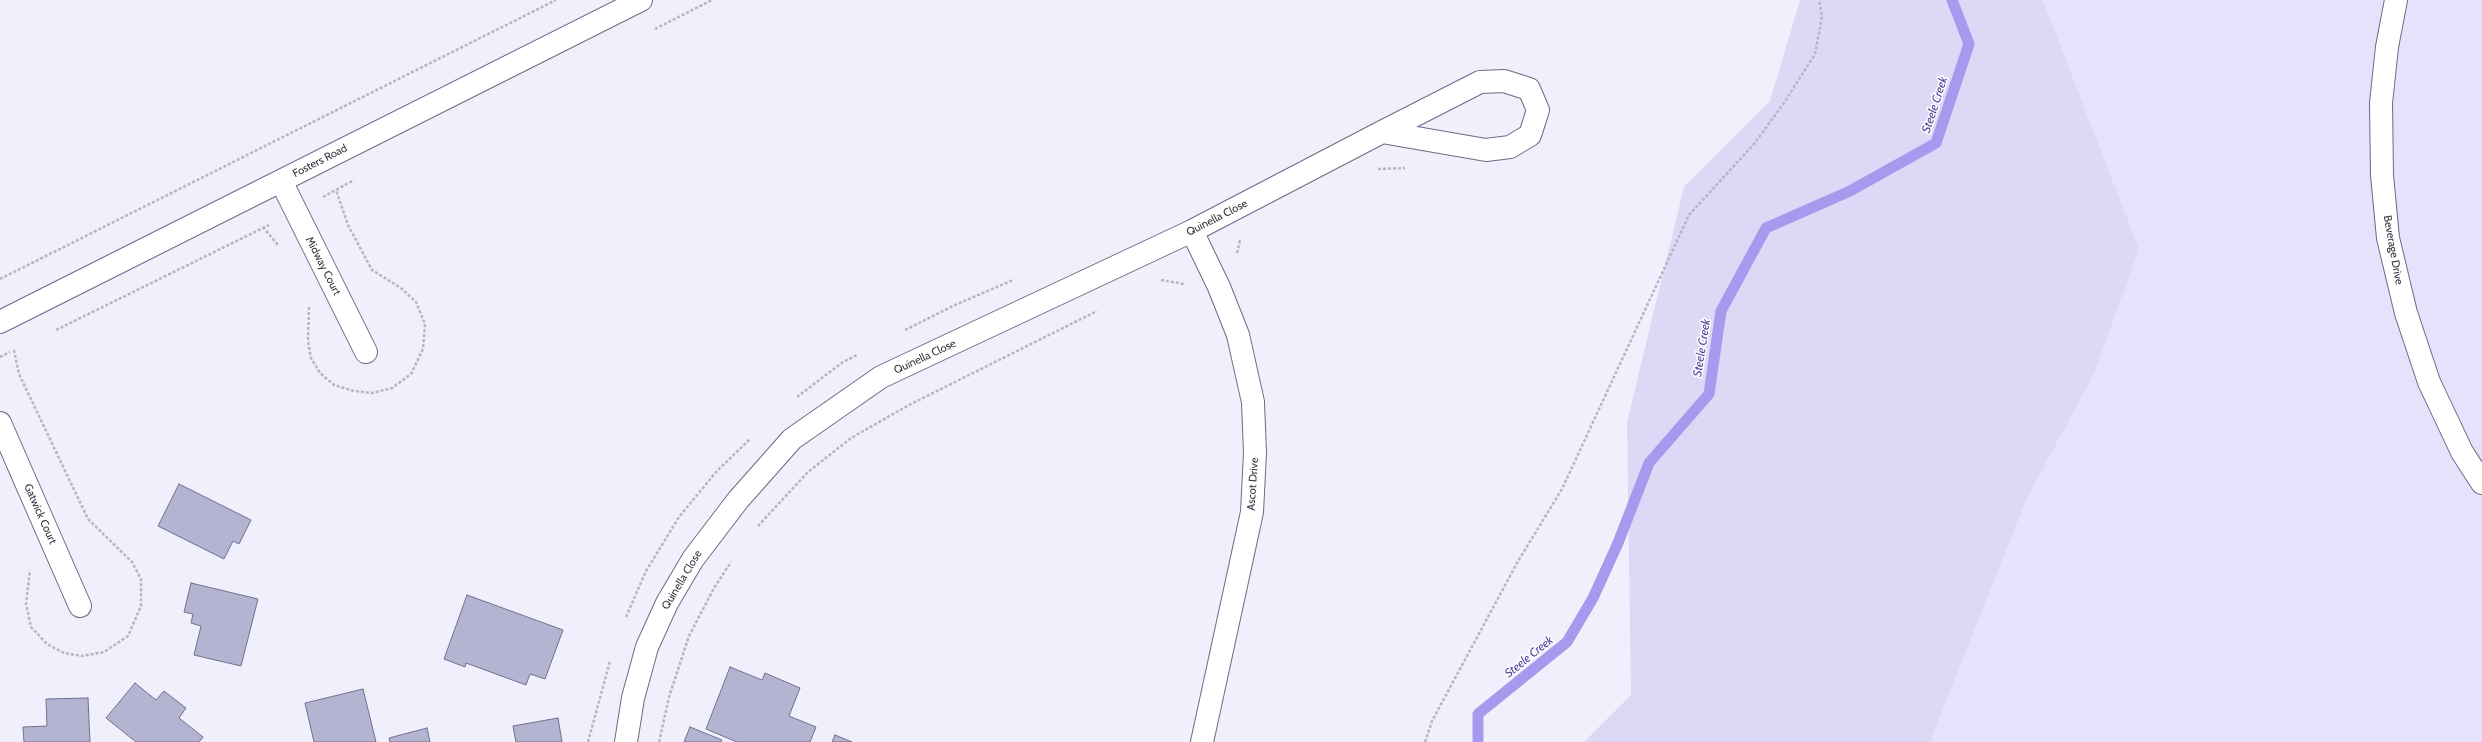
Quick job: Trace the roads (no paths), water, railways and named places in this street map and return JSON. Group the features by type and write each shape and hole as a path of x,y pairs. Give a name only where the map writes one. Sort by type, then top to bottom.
{"street":[{"name":"Fosters Road","path":"0,322 641,0"},
{"name":"Beverage Drive","path":"2396,0 2387,47 2381,103 2382,175 2388,238 2406,313 2429,382 2462,452 2482,483"},
{"name":"Quinella Close","path":"626,742 633,698 647,647 668,603 693,559 738,500 792,439 881,377 1192,232 1382,132 1480,82 1504,81 1529,89 1538,110 1530,135 1510,147 1486,150 1382,132"},
{"name":"Midway Court","path":"281,181 366,352"},
{"name":"Ascot Drive","path":"1192,232 1219,287 1238,335 1253,402 1255,453 1252,512 1202,742"},
{"name":"Gatwick Court","path":"0,423 80,606"}],"waterway":[{"name":"Steele Creek","path":"1478,742 1478,714 1567,642 1593,598 1618,543 1649,463 1709,394 1721,311 1766,228 1850,191 1936,143 1969,44 1952,0"}]}
